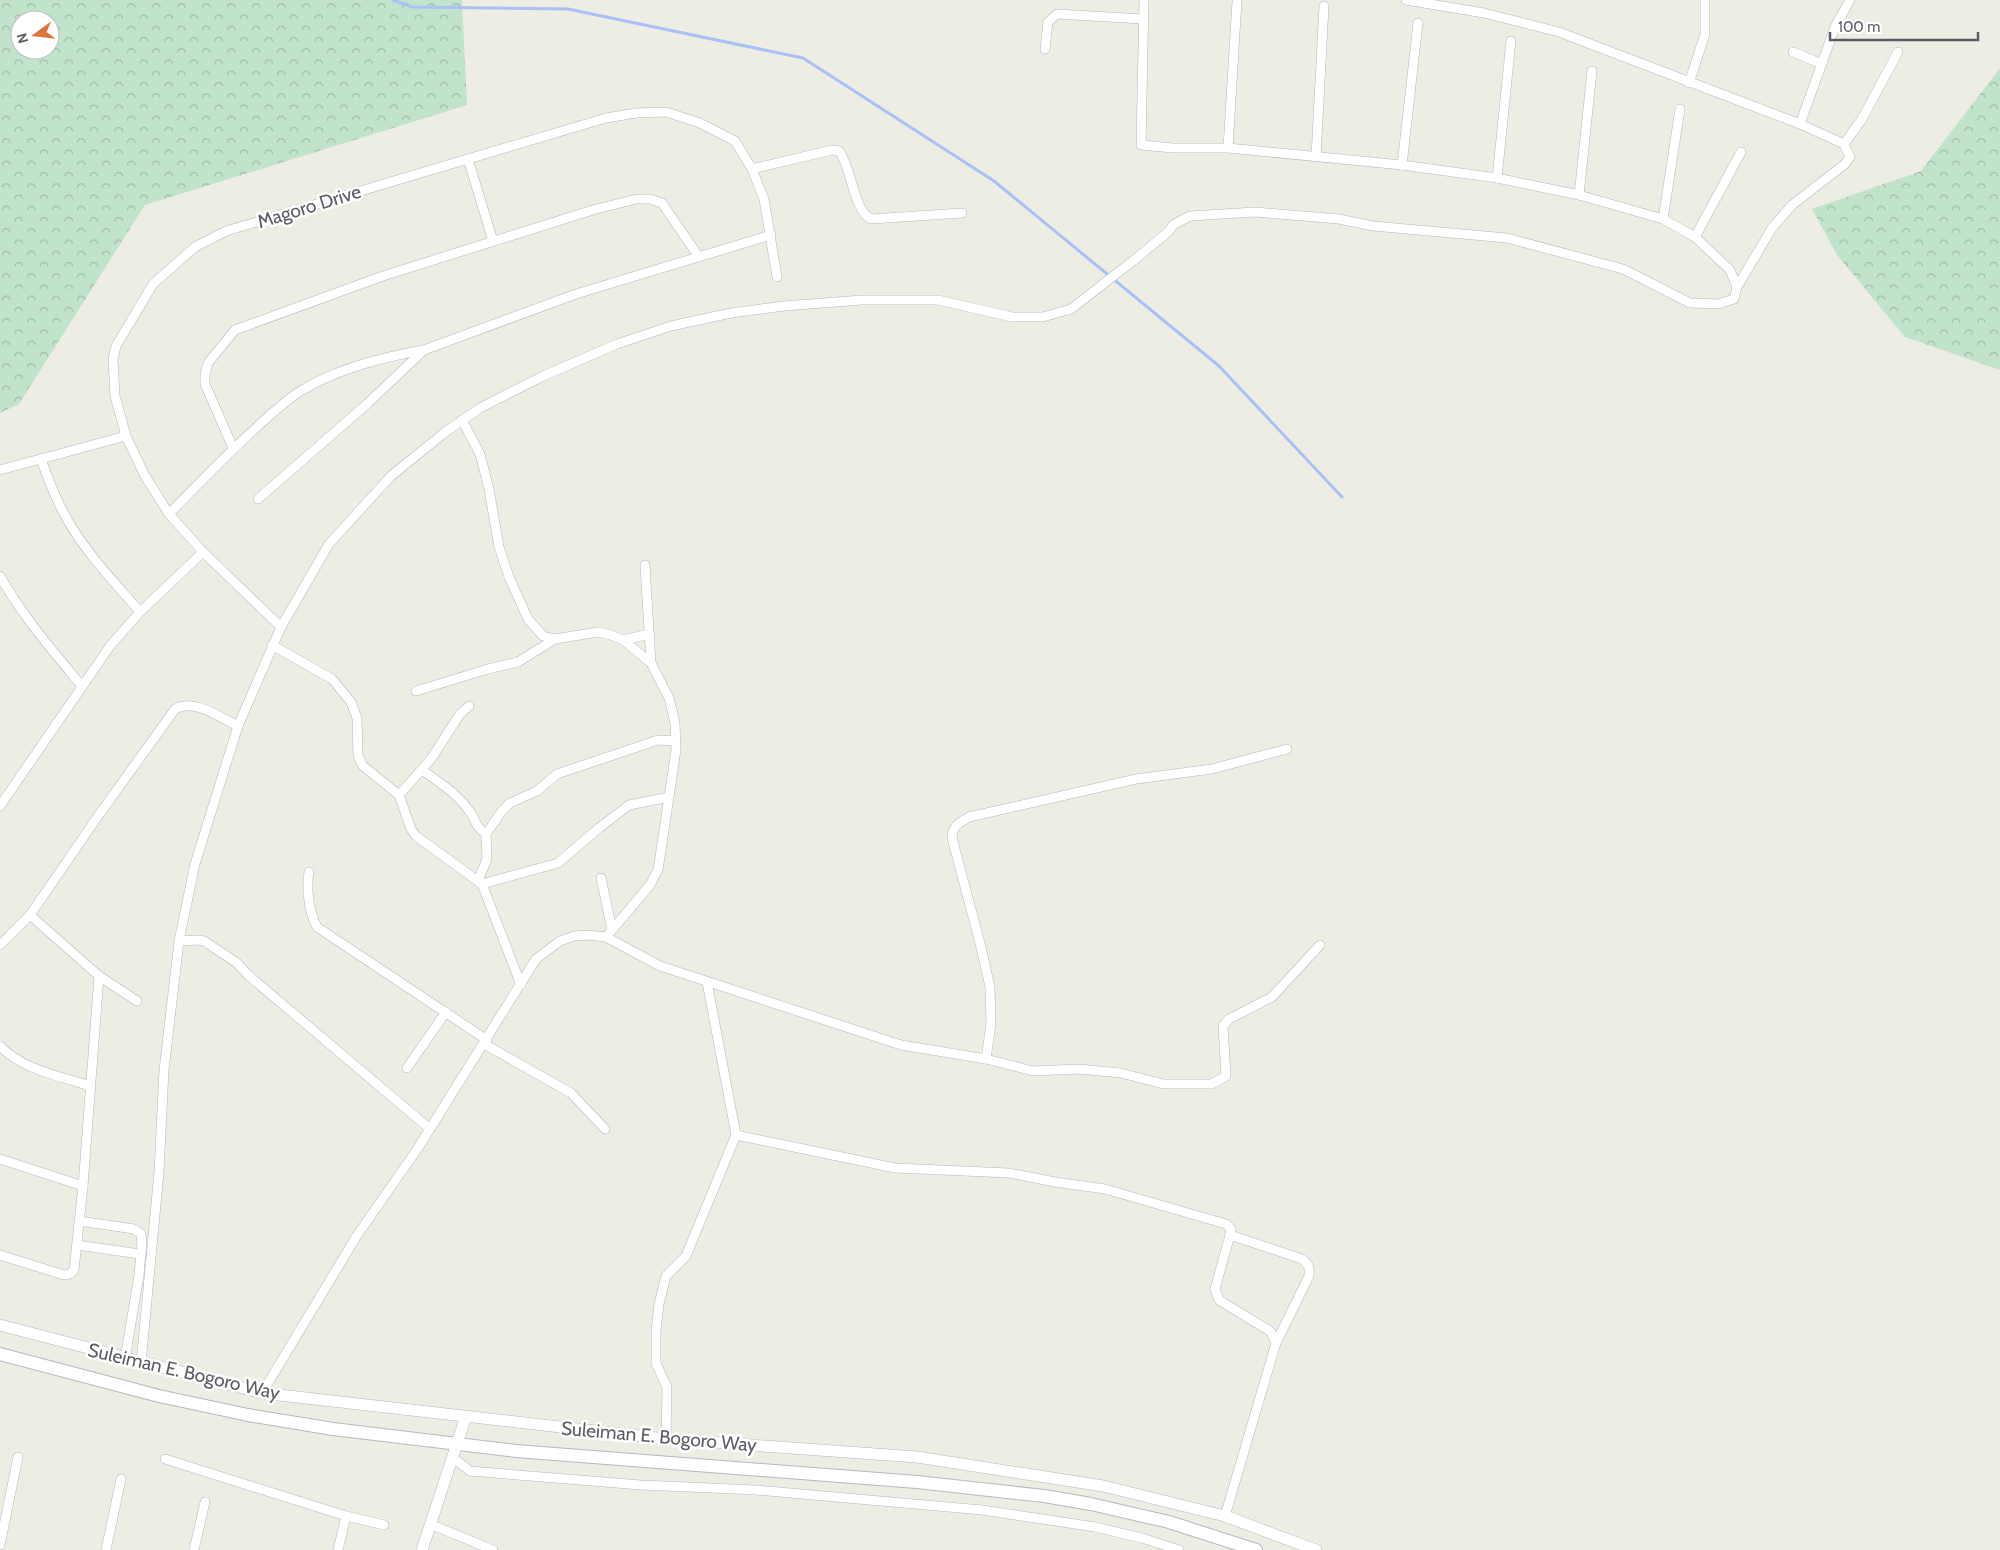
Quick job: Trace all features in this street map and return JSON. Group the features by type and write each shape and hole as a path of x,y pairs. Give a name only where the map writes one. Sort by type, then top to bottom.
{"main road":[{"name":"Suleiman E. Bogoro Way","path":"0,1354 159,1396 239,1413 454,1451 917,1482 1044,1496 1090,1504 1169,1522 1256,1550"}],"street":[{"path":"1144,0 1141,145 1173,148 1228,148 1402,165 1498,178 1579,195 1663,220 1695,237 1730,270 1737,287"},
{"path":"142,1363 159,1172 164,1070 179,941 195,864 238,726 281,627 329,544 391,476 462,420 480,408 616,344 671,326 731,313 784,306 862,300 938,300 1012,317 1042,317 1071,309 1153,244 1173,225 1190,216 1254,212 1339,219 1374,226 1507,238 1623,269 1690,303 1718,304 1734,299 1737,287 1772,228 1792,205 1845,164 1850,157 1844,144 1800,124 1689,83 1587,41 1484,13 1406,0"},
{"path":"1689,83 1705,34 1705,0"},
{"path":"1800,124 1835,27 1850,0"},
{"path":"1228,148 1237,1"},
{"path":"1316,158 1324,6"},
{"path":"1045,49 1048,22 1058,14 1143,19"},
{"path":"1402,165 1418,23"},
{"path":"1498,178 1511,41"},
{"path":"1793,52 1822,64"},
{"path":"1844,144 1862,119 1898,52"},
{"path":"1579,195 1592,71"},
{"path":"1663,220 1680,109"},
{"name":"Magoro Drive","path":"281,627 203,552 169,514 145,476 126,436 115,396 113,359 116,346 153,284 195,247 226,231 606,118 636,113 666,112 700,123 735,141 752,169 764,199 777,277"},
{"path":"752,169 832,150 839,151 845,159 865,216 871,219 962,213"},
{"path":"1695,237 1741,152"},
{"path":"468,159 493,241"},
{"path":"233,448 205,384 205,374 208,363 236,330 383,276 596,208 637,199 650,199 662,204 699,257"},
{"path":"169,514 233,448 285,402 315,383 336,374 402,354 424,350 576,294 771,235"},
{"path":"258,499 367,404 424,350"},
{"path":"462,420 480,454 489,489 499,547 509,577 528,619 535,629 543,636 555,639"},
{"path":"0,470 126,436"},
{"path":"41,459 58,501 71,526 140,612"},
{"path":"1,801 110,646 140,612 203,552"},
{"path":"609,934 655,878 658,870 676,741 674,714 669,698 651,663 645,565"},
{"path":"0,576 34,630 82,686"},
{"path":"416,691 518,662 555,639 598,632 611,634 623,640 651,663"},
{"path":"623,640 649,634"},
{"path":"272,645 332,679 351,702 357,718 358,756 363,766 399,795 411,829 416,836 480,883 520,985"},
{"path":"0,945 30,915 96,819 176,710 187,705 195,706 238,726"},
{"path":"399,795 422,770 460,714 469,706"},
{"path":"480,883 487,858 486,834 506,806 537,791 557,774 658,740 676,741"},
{"path":"986,1059 991,1024 990,987 952,838 952,830 957,824 968,817 1136,779 1212,769 1287,749"},
{"path":"422,770 454,794 471,812 477,827 486,834"},
{"path":"480,883 558,863 598,828 629,805 669,797"},
{"path":"309,872 311,910 317,928 446,1012 486,1042 571,1093 604,1129"},
{"path":"601,878 609,934"},
{"path":"30,915 99,976 137,1002"},
{"path":"262,1393 356,1237 403,1171 486,1042 536,959 560,941 588,934 609,934 652,964 901,1045 986,1059 1033,1071 1079,1069 1121,1073 1163,1084 1212,1084 1226,1076 1223,1026 1229,1019 1272,997 1320,945"},
{"path":"179,941 198,940 230,958 430,1129"},
{"path":"0,1255 64,1276 74,1270 83,1186 99,976"},
{"path":"666,1439 667,1387 656,1363 656,1331 659,1304 666,1276 686,1256 736,1134 707,982"},
{"path":"406,1068 446,1012"},
{"path":"0,1046 19,1061 31,1067 90,1086"},
{"path":"736,1134 888,1166 1009,1173 1105,1189 1226,1224 1230,1229 1230,1235 1215,1289 1216,1296 1219,1300 1271,1332 1276,1343"},
{"path":"0,1158 83,1186"},
{"path":"79,1221 134,1230 140,1234 142,1243 132,1323 125,1358"},
{"path":"1225,1516 1276,1343 1309,1276 1310,1268 1302,1259 1230,1235"},
{"path":"77,1245 140,1254"},
{"name":"Suleiman E. Bogoro Way","path":"0,1325 262,1393 666,1439 917,1456 1103,1486 1225,1516 1316,1550"},
{"path":"1271,1332 1282,1329"},
{"path":"422,1550 466,1416"},
{"path":"454,1451 470,1470 641,1485 756,1490 982,1510 1095,1527 1142,1538 1179,1550"},
{"path":"0,1545 18,1457"},
{"path":"165,1459 346,1516 384,1525"},
{"path":"106,1550 121,1479"},
{"path":"194,1550 205,1502"},
{"path":"338,1550 346,1516"},
{"path":"430,1524 493,1550"}],"green space":[{"path":"0,0 462,0 467,105 145,205 19,404 0,413"},
{"path":"2000,68 2000,370 1905,337 1837,255 1812,209 1921,171"}],"waterway":[{"path":"393,0 412,7 568,9 803,58 994,181 1219,366 1342,497"}]}
